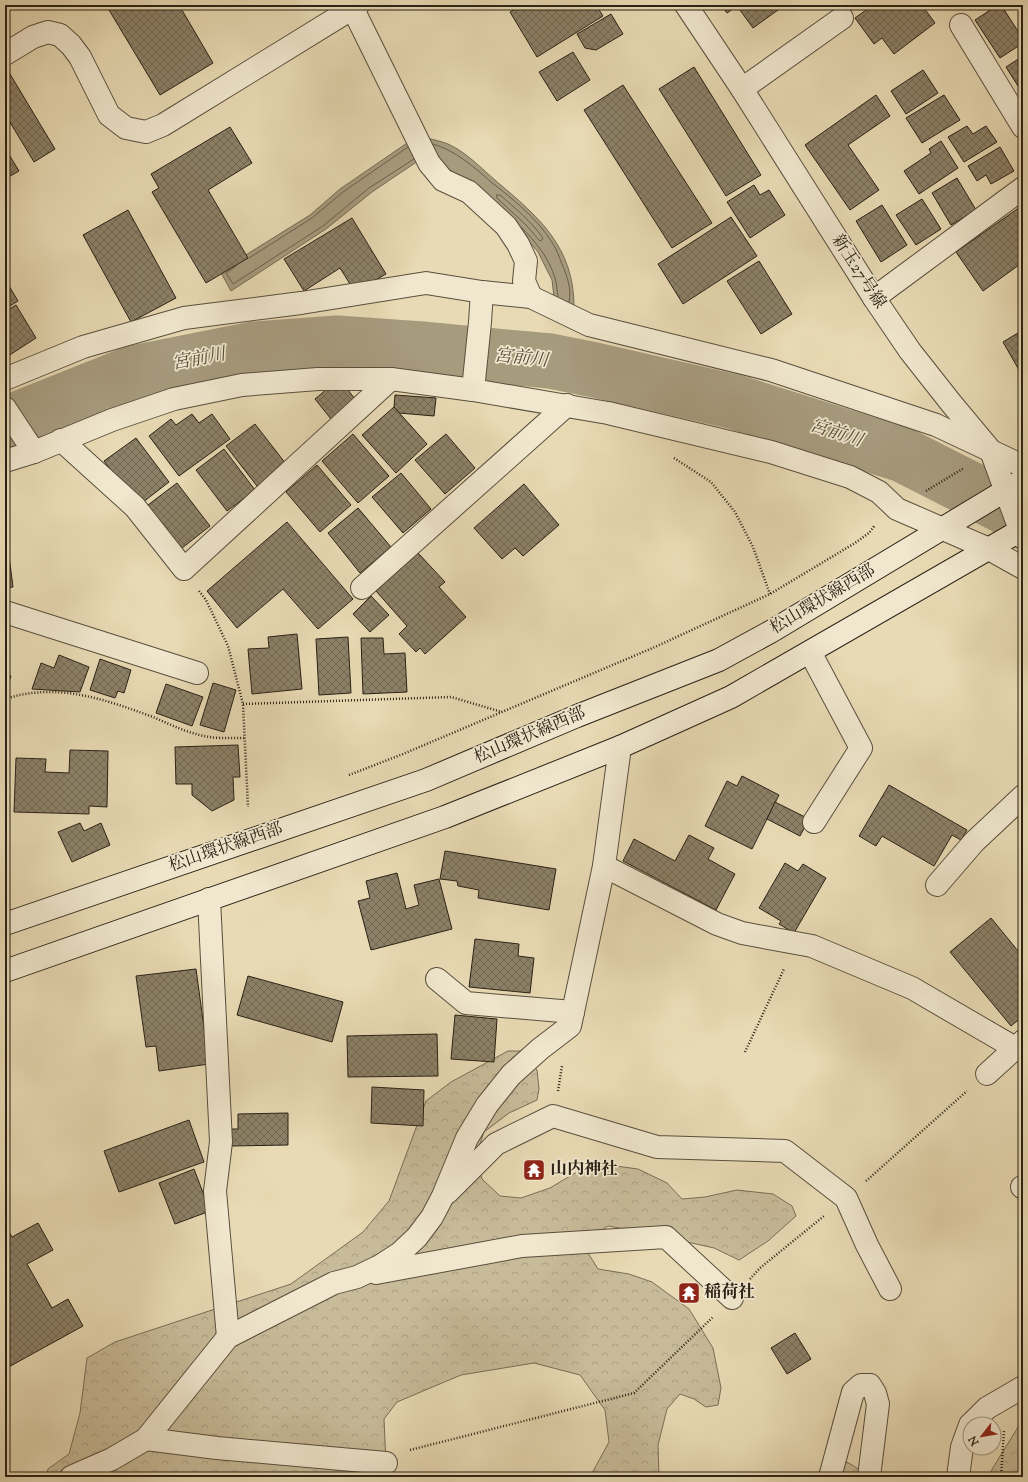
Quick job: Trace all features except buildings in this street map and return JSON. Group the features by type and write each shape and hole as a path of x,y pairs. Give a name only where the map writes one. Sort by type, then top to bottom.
{"street":[{"name":"新玉27号線","path":"686,5 742,89 874,298 910,351 991,451"},
{"path":"5,54 33,37 48,32 60,35 71,45 80,57 109,115 126,128 146,132 163,125 354,6 428,161 443,180 469,192 506,226 518,244 526,260 524,281 531,297"},
{"path":"742,89 842,18"},
{"path":"961,25 1023,127"},
{"path":"874,298 1023,188"},
{"path":"5,379 83,347 184,318 301,303 426,283 482,292 531,297 589,325 771,370 936,425 991,451 1014,478 1022,533 995,546 731,697 620,747 444,817 209,898 5,971"},
{"path":"474,385 482,292"},
{"path":"5,461 32,448 61,440 112,420 174,399 242,385 318,379 391,379 474,385 567,405 608,412 694,432 829,469 850,477 879,492 897,509 949,525 995,546 1023,568"},
{"path":"61,440 135,507 184,569 391,379"},
{"path":"362,588 567,405"},
{"path":"5,408 32,448"},
{"name":"松山環状線西部","path":"5,924 426,780 577,716 710,663 772,631 949,525 1014,478"},
{"path":"5,612 197,673"},
{"path":"810,652 861,748 814,822"},
{"path":"357,1277 380,1266 400,1253 417,1237 432,1217 444,1196 467,1138 487,1105 511,1075 571,1019 604,866 620,747"},
{"path":"937,885 974,842 1023,796"},
{"path":"604,866 717,924 742,933 812,946 912,988 1019,1045 987,1074"},
{"path":"209,898 222,1142 215,1191 228,1337"},
{"path":"437,979 466,1003 571,1019"},
{"path":"444,1196 496,1144 553,1116 657,1147 785,1151 846,1198 867,1245 890,1289"},
{"path":"71,1477 112,1459 146,1439 228,1337 334,1283 357,1277 522,1246 666,1237 732,1298"},
{"path":"830,1477 853,1392 861,1385 870,1385 875,1393 878,1404 869,1477"},
{"path":"979,1416 987,1408 1023,1387"},
{"path":"146,1439 217,1448 386,1463"},
{"path":"958,1477 962,1447"}],"path":[{"path":"669,456 682,462 711,482 735,512 753,547 770,594"},
{"path":"923,493 970,465"},
{"path":"345,777 403,754 655,647 770,594 855,543 869,533 878,522"},
{"path":"184,569 206,600 228,646 243,704 248,807"},
{"path":"5,699 22,694 53,691 88,696 150,716 196,734 220,738 244,738"},
{"path":"243,704 451,697 503,712"},
{"path":"745,1052 796,943"},
{"path":"553,1116 571,1019"},
{"path":"408,1450 634,1393 732,1298 760,1268 846,1198 987,1074"},
{"path":"1001,1477 1005,1424"}],"green space":[{"path":"508,1051 523,1051 537,1070 539,1089 537,1100 509,1113 484,1132 476,1156 482,1179 500,1196 521,1198 550,1188 577,1172 608,1165 638,1169 667,1183 682,1199 705,1197 737,1190 773,1194 792,1206 796,1216 768,1241 739,1260 714,1248 608,1226 592,1239 588,1253 598,1269 629,1274 652,1282 689,1309 713,1348 721,1388 718,1405 706,1407 694,1399 680,1394 667,1409 658,1445 659,1477 588,1477 591,1475 609,1442 605,1410 580,1375 534,1363 461,1375 397,1402 384,1419 386,1463 393,1477 46,1477 48,1469 69,1454 80,1413 87,1358 115,1342 291,1284 363,1232 389,1201 426,1101 451,1082"},
{"path":"1023,1419 1023,1477 990,1477 991,1471 1000,1456 1002,1456 1002,1453"},
{"path":"847,1462 860,1470 859,1477 838,1477 841,1469"}],"water":[{"path":"427,138 455,147 512,194 540,221 561,250 568,267 574,307 555,306 552,280 538,252 520,231 462,178 436,161 418,161 372,192 326,229 231,291 220,271 310,215 340,189 410,141"}],"waterway":[{"name":"宮前川","path":"5,424 133,373 254,349 337,343 422,349 550,361 735,402 903,455 1023,516"}],"place":[{"name":"山内神社","path":"534,1170"},
{"name":"稲荷社","path":"689,1293"}]}
